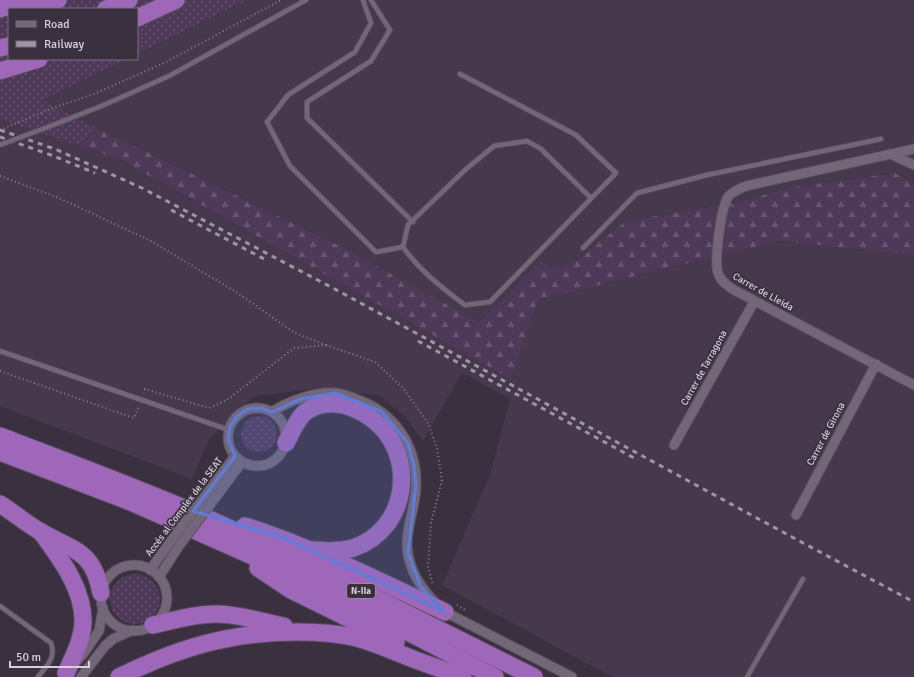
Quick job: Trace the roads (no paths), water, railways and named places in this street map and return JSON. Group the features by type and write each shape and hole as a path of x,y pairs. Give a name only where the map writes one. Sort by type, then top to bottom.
{"highway":[{"path":"0,9 27,0"},
{"path":"36,8 58,0"},
{"path":"109,8 129,0"},
{"path":"138,17 174,1"},
{"path":"0,63 11,60"},
{"path":"0,71 36,60"},
{"path":"286,443 303,414 314,406 341,404 354,408 377,422 390,438 398,456 402,488 399,502 390,519 382,529 366,542 352,548 333,552 310,550"},
{"name":"N-IIa","path":"0,436 186,509 298,560 534,677"},
{"name":"N-IIa","path":"0,452 131,502 222,542 314,584 495,677"},
{"path":"0,504 41,532 84,555 91,563 97,574 102,600"},
{"path":"186,509 273,535 310,550 445,612"},
{"path":"41,532 75,584 80,600 82,623 70,676"},
{"path":"222,542 291,590 391,639 437,668"},
{"path":"153,625 181,618 218,614 242,617 315,632"},
{"path":"119,677 173,653 212,641 243,635 327,632 357,638 387,648 462,677"}],"street":[{"name":"Carrer de Lleida","path":"914,149 738,189 727,199 724,209 716,261 718,274 723,282 734,290 754,302 914,385"},
{"path":"890,154 914,165"},
{"name":"Carrer de Tarragona","path":"674,445 754,302"},
{"name":"Carrer de Girona","path":"796,515 876,364"},
{"path":"272,412 300,399 336,393 366,402 381,411 398,426 408,443 414,465 416,485 408,531 408,553 412,570 421,587 445,612 572,677"},
{"path":"229,430 232,421 237,416 248,409 260,408 272,412 282,420 286,427 286,443 279,457 272,462 257,466 239,459"},
{"name":"Accés al Complex de la SEAT","path":"229,430 229,445 239,459"},
{"name":"Accés al Complex de la SEAT","path":"150,570 171,541 239,459"},
{"name":"Accés al Complex de la SEAT","path":"159,577 239,459"},
{"name":"Accés al Complex de la SEAT","path":"70,676 99,631 103,584 112,574 123,566 140,565 150,570 159,577 166,588 167,602 162,615 153,625"},
{"path":"102,600 108,617 115,623 133,630"},
{"path":"70,676 113,639 133,630 147,628 153,625"}],"lane":[{"path":"0,145 104,105 169,76 306,0"},
{"path":"363,0 371,23 355,52 288,95 267,122 290,166 376,252 403,248"},
{"path":"371,0 390,30 371,61 307,102 307,118 413,222"},
{"path":"460,74 576,134 616,173 490,302 464,305 412,260 403,248 408,226 465,170 494,146 527,141 541,149 591,198"},
{"path":"583,248 637,192 707,175 882,138"},
{"path":"0,351 229,430"},
{"path":"747,677 803,578"},
{"path":"0,606 51,643 53,658 38,677"}],"railway":[{"path":"0,130 55,149 142,188 331,287 914,602"},
{"path":"0,137 51,155 95,173"},
{"path":"171,210 266,260"},
{"path":"418,341 636,459"}]}
